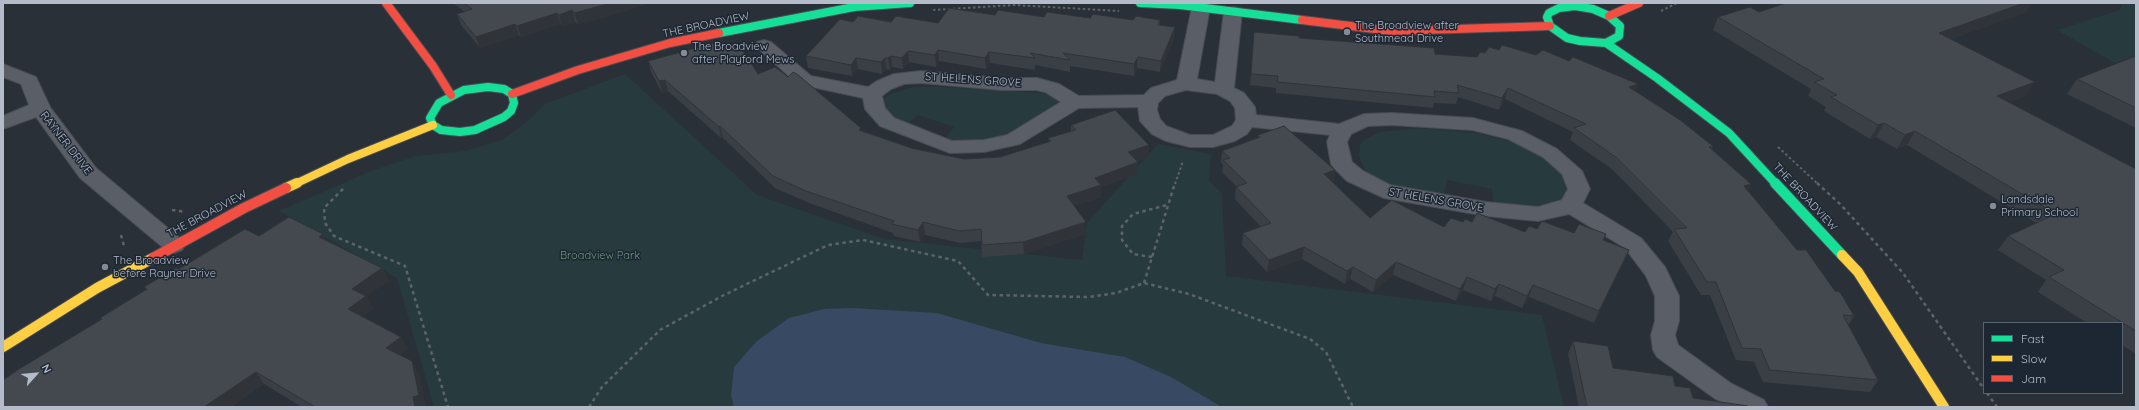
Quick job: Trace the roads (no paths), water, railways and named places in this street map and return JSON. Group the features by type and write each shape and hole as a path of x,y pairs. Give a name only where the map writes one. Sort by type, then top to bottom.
{"street":[{"path":"386,3 433,66 451,95"},
{"name":"THE BROADVIEW","path":"512,94 578,70 670,43 854,7 910,3"},
{"path":"1140,3 1201,7 1391,30 1550,26"},
{"path":"1609,16 1639,3"},
{"path":"1186,84 1201,7"},
{"path":"1584,7 1609,16 1620,26 1621,32 1619,36 1606,43 1594,43 1567,38 1550,26 1547,17 1549,13 1560,8 1584,7"},
{"path":"1224,90 1234,12"},
{"name":"THE BROADVIEW","path":"1606,43 1657,78 1729,133 1858,272 1944,407"},
{"path":"764,46 805,80 872,94 874,109 887,122 950,147 984,146 1013,140 1075,102 1150,101"},
{"name":"RAYNER DRIVE","path":"3,70 29,81 40,108 88,173 174,245"},
{"name":"ST HELENS GROVE","path":"872,94 884,85 901,78 921,77 1001,84 1037,84 1052,88 1075,102"},
{"path":"1186,84 1203,84 1224,90 1237,97 1245,107 1246,120 1240,130 1228,137 1213,141 1190,141 1173,137 1159,130 1150,121 1147,110 1150,101 1158,92 1171,87 1186,84"},
{"path":"488,87 504,89 512,94 514,103 511,111 492,124 475,130 460,132 447,131 433,125 430,118 439,103 451,95 474,88 488,87"},
{"path":"3,124 40,108"},
{"path":"1246,120 1342,130 1364,120 1392,119 1473,124 1515,135 1550,153 1571,171 1579,189 1571,205 1633,243 1657,273 1667,296 1667,321 1663,335 1666,350 1723,390 1755,407"},
{"name":"THE BROADVIEW","path":"3,348 41,322 174,245 244,208 348,159 433,125"},
{"name":"ST HELENS GROVE","path":"1342,130 1337,142 1342,164 1355,176 1384,190 1486,209 1538,214 1555,211 1571,205"}],"water":[{"path":"852,308 937,313 1041,343 1125,357 1171,377 1222,407 734,407 731,395 734,367 757,341 789,318 824,309"}],"place":[{"name":"The Broadview after Southmead Drive","path":"1347,32"},
{"name":"The Broadview after Playford Mews","path":"684,53"},
{"name":"Landsdale Primary School","path":"1993,206"},
{"name":"The Broadview before Rayner Drive","path":"105,267"}],"park label":[{"name":"Broadview Park","path":"600,256"}]}
